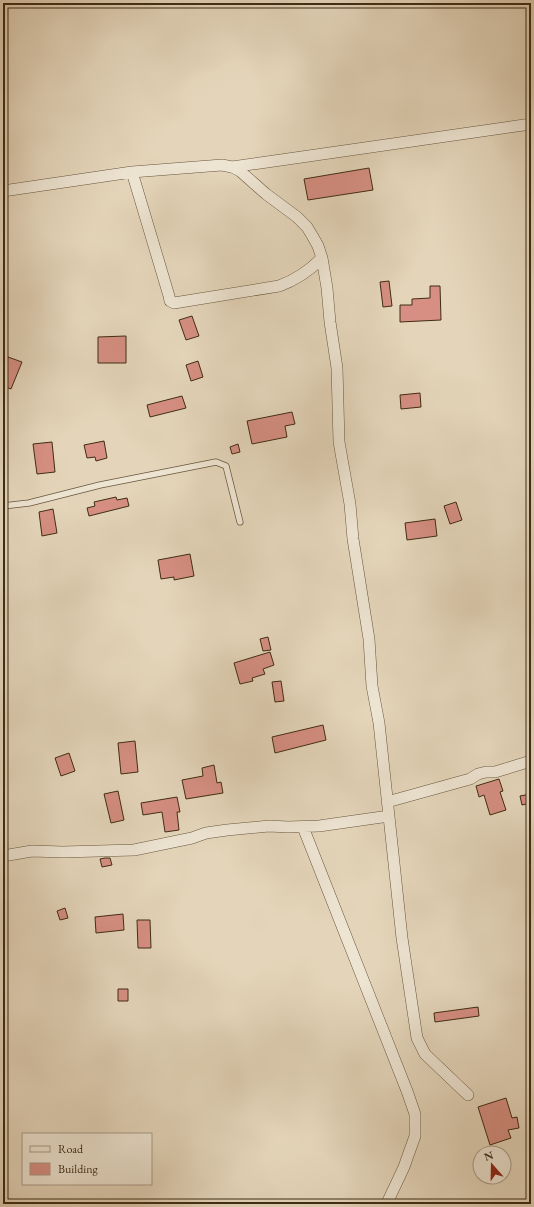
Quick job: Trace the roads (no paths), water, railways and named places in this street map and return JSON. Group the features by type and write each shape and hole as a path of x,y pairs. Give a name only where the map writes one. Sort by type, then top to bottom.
{"street":[{"path":"232,167 531,124"},
{"path":"3,191 132,172 222,165 232,167 240,171 302,222 318,246 322,258 327,288 330,322 337,361 339,442 350,504 353,539 369,639 372,686 379,723 402,938 417,1038 425,1054 468,1095"},
{"path":"132,172 170,301 174,303 279,286 303,275 322,258"},
{"path":"387,802 470,779 486,772 495,772 531,761"},
{"path":"3,856 32,851 63,852 134,850 192,838 206,833 227,830 269,826 319,826 389,816"},
{"path":"303,827 415,1114 415,1136 398,1179 386,1204"}],"lane":[{"path":"3,506 29,503 100,485 216,462 226,466 240,522"}]}
